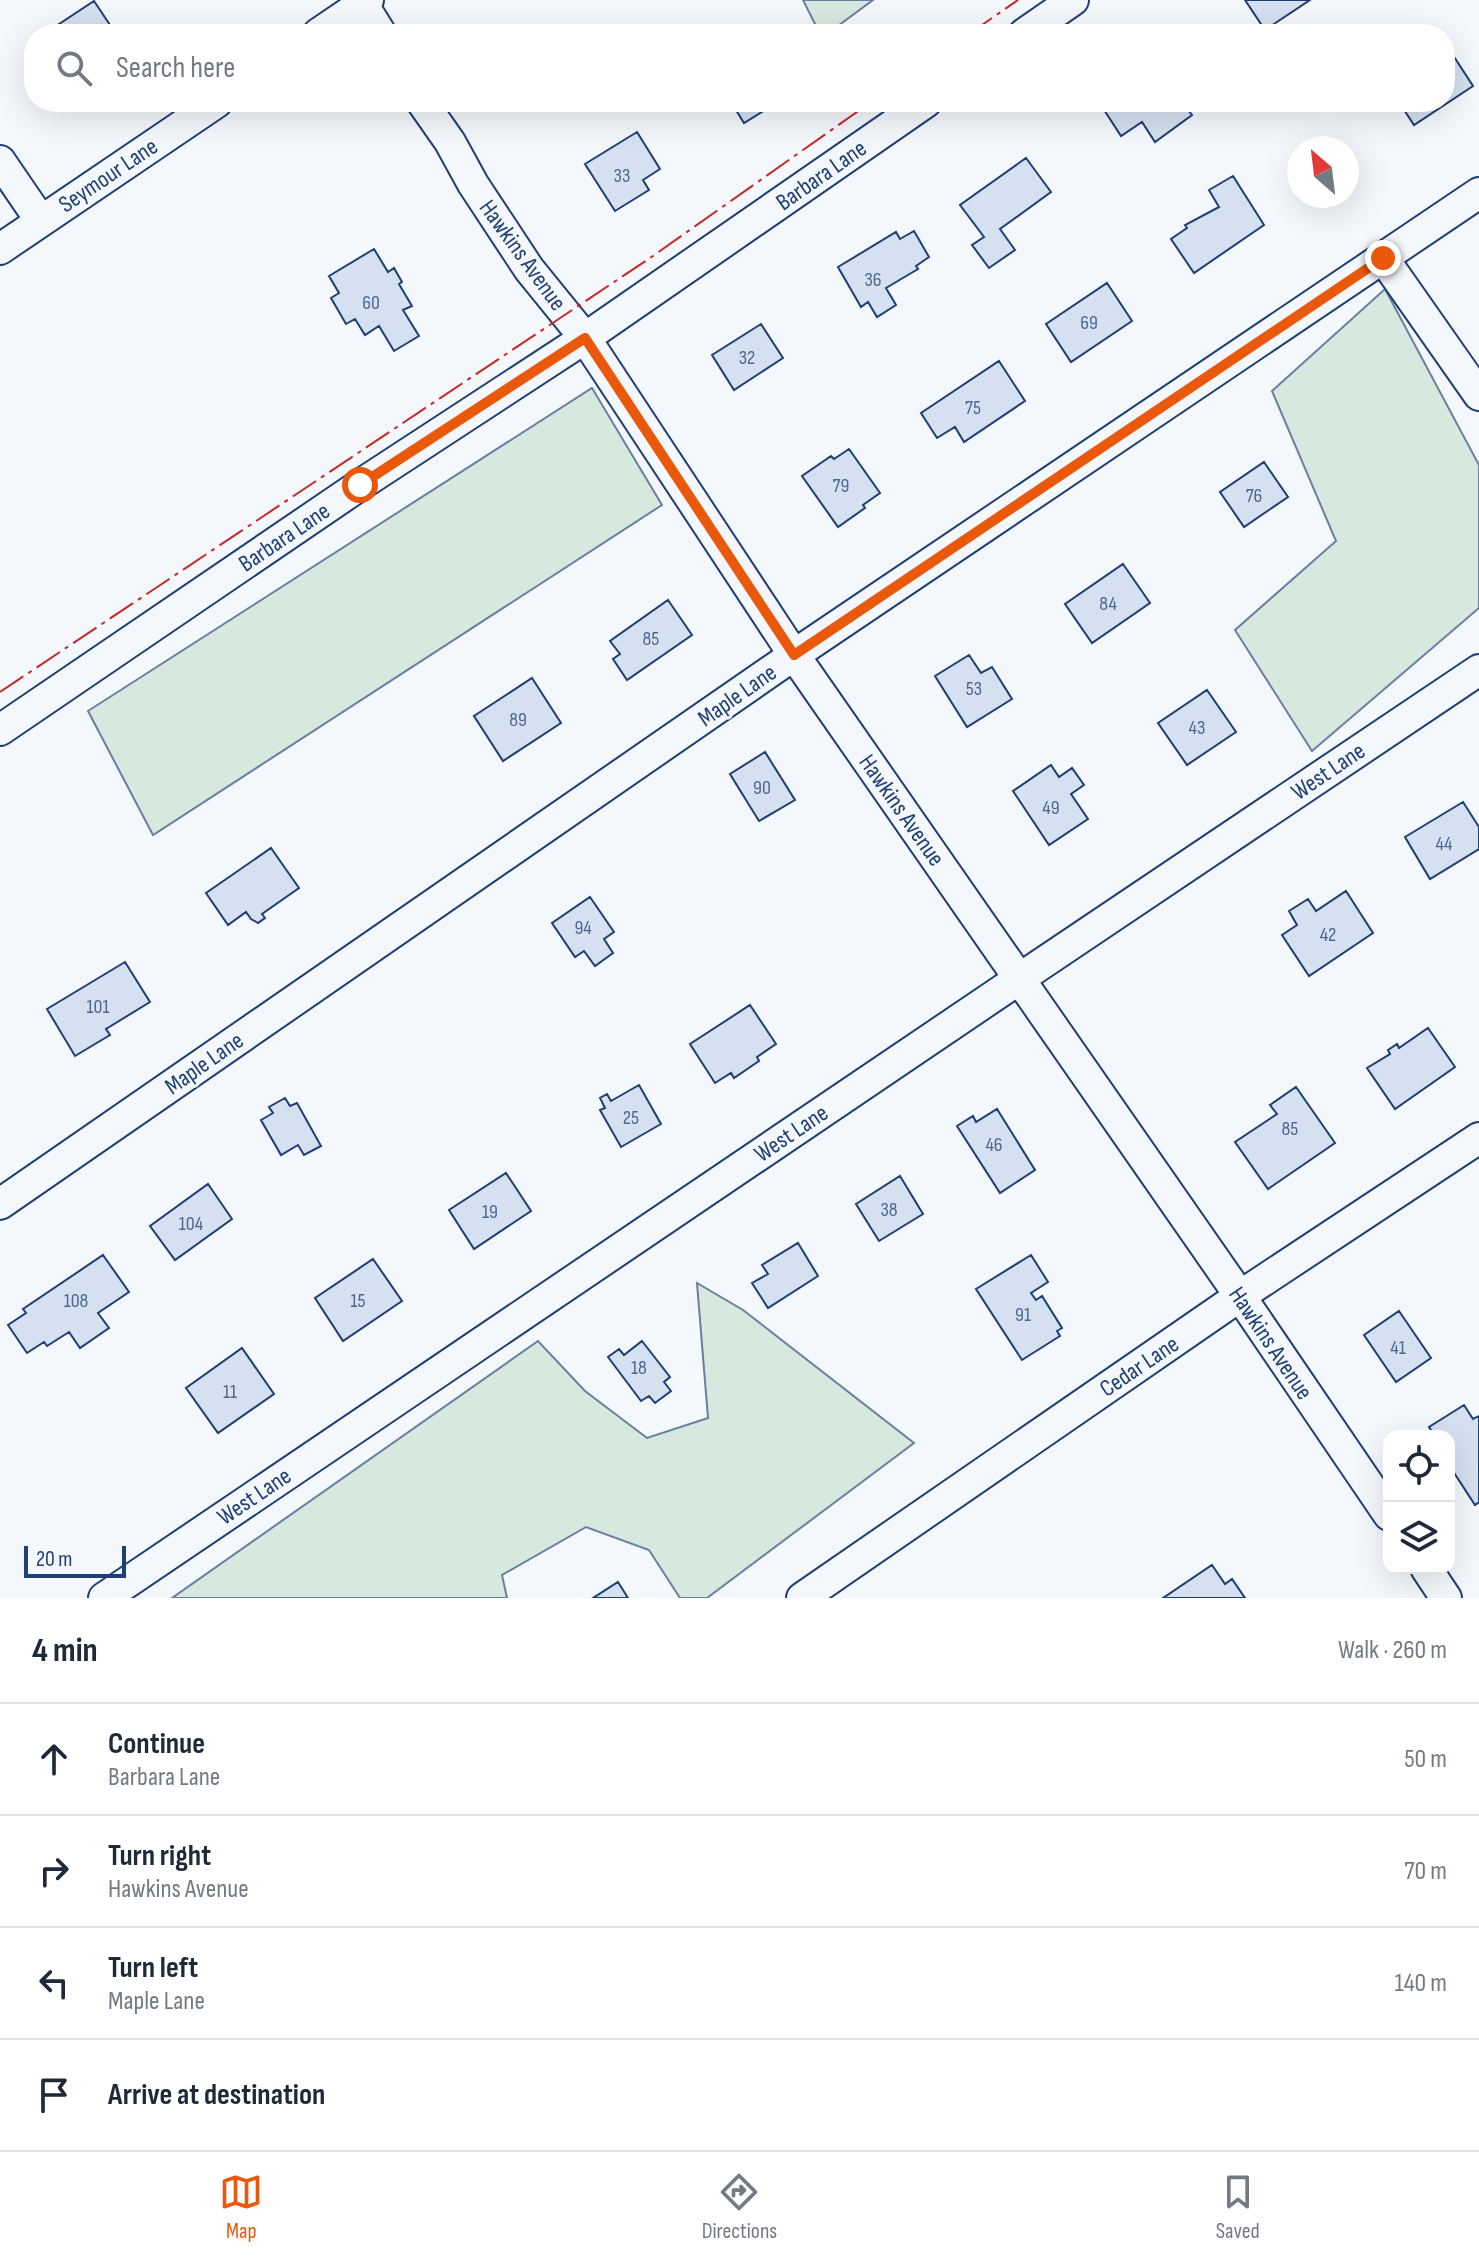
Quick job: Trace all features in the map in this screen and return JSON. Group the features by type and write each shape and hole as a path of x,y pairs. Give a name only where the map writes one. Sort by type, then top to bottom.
{"street":[{"path":"1038,24 1073,0"},
{"path":"332,24 363,1 376,24"},
{"name":"Seymour Lane","path":"0,249 202,112"},
{"name":"Hawkins Avenue","path":"429,112 529,269 585,338 794,655 1383,1506"},
{"name":"Barbara Lane","path":"0,730 360,485 585,338 912,112"},
{"path":"0,161 41,221"},
{"name":"Maple Lane","path":"0,1204 794,655 1479,193"},
{"path":"1383,258 1479,395"},
{"name":"West Lane","path":"104,1598 1479,670"},
{"name":"Cedar Lane","path":"802,1598 1240,1296 1479,1138"},
{"path":"1430,1574 1446,1598"}],"shaded area":[{"path":"803,0 873,0 841,24 815,24"},
{"path":"1385,289 1479,465 1479,608 1312,751 1235,630 1336,541 1272,391"},
{"path":"592,388 662,505 153,835 88,711"},
{"path":"697,1283 743,1310 914,1443 707,1598 680,1598 649,1550 586,1527 502,1575 507,1598 172,1598 538,1341 585,1391 647,1438 708,1418"}],"building":[{"path":"1245,0 1310,0 1274,24 1261,24"},
{"path":"94,1 109,24 59,24"},
{"path":"1455,58 1473,86 1455,98"},
{"path":"737,112 762,112 744,123"},
{"path":"1105,112 1190,112 1192,115 1155,142 1142,122 1121,136"},
{"path":"1406,112 1434,112 1414,125"},
{"path":"637,132 660,169 643,180 649,190 615,211 585,164"},
{"path":"1026,158 1051,192 1000,229 1015,250 989,268 972,245 984,237 960,205"},
{"path":"1233,176 1264,225 1194,273 1171,239 1187,228 1185,225 1219,207 1209,190"},
{"path":"914,231 929,257 916,266 918,269 886,288 896,305 877,317 868,302 861,307 838,267 896,232 900,239"},
{"path":"374,249 388,272 394,268 402,282 399,284 412,306 403,310 419,336 394,351 379,326 365,335 355,319 346,324 331,298 339,293 329,276"},
{"path":"1107,283 1132,321 1071,362 1046,324"},
{"path":"761,324 783,358 734,390 712,355"},
{"path":"999,361 1025,401 964,442 955,427 937,438 921,413"},
{"path":"849,449 880,493 838,527 802,476 831,456 834,459"},
{"path":"1264,462 1288,497 1244,527 1220,492"},
{"path":"1123,564 1150,603 1092,643 1065,604"},
{"path":"668,600 692,635 627,680 613,659 620,654 610,641"},
{"path":"969,655 981,673 992,667 1012,699 967,727 935,676"},
{"path":"532,678 561,723 503,761 474,716"},
{"path":"1207,690 1236,732 1187,765 1158,723"},
{"path":"765,752 795,800 759,821 730,774"},
{"path":"1051,765 1059,777 1072,768 1084,785 1071,794 1088,819 1049,845 1013,791"},
{"path":"1463,802 1479,827 1479,849 1430,879 1405,837"},
{"path":"271,848 299,888 262,914 265,918 258,923 246,912 228,925 206,893"},
{"path":"1346,891 1373,933 1309,976 1282,935 1297,925 1289,911 1308,899 1316,911"},
{"path":"590,897 614,932 604,939 613,953 595,966 584,951 575,957 552,923"},
{"path":"125,962 150,1002 106,1029 110,1035 75,1056 47,1009"},
{"path":"750,1005 776,1044 757,1057 759,1061 734,1078 731,1073 715,1083 690,1044"},
{"path":"1428,1028 1455,1067 1395,1109 1367,1068 1390,1054 1388,1050 1397,1044 1399,1048"},
{"path":"639,1085 661,1124 621,1147 600,1110 605,1108 600,1098 607,1094 611,1101"},
{"path":"1296,1087 1335,1143 1268,1189 1235,1142 1277,1114 1270,1105"},
{"path":"285,1098 290,1106 297,1103 321,1146 304,1155 298,1145 281,1155 261,1120 273,1113 269,1107"},
{"path":"997,1109 1035,1170 1000,1193 957,1126 973,1116 976,1122"},
{"path":"506,1173 531,1211 474,1249 449,1210"},
{"path":"900,1176 923,1214 879,1241 856,1204"},
{"path":"208,1184 232,1219 175,1260 150,1226"},
{"path":"798,1243 818,1276 768,1308 752,1283 768,1274 762,1265"},
{"path":"103,1255 129,1292 98,1313 109,1328 80,1348 69,1332 47,1346 44,1342 27,1353 8,1325 26,1313 23,1309"},
{"path":"1031,1255 1048,1282 1031,1293 1036,1300 1042,1296 1062,1328 1057,1331 1060,1336 1022,1360 976,1289"},
{"path":"373,1259 402,1301 343,1341 315,1298"},
{"path":"1399,1311 1431,1358 1396,1382 1364,1335"},
{"path":"642,1341 670,1377 664,1382 671,1391 655,1403 649,1396 641,1401 608,1357 619,1349 624,1355"},
{"path":"242,1348 274,1394 218,1433 186,1388"},
{"path":"1464,1405 1473,1419 1479,1416 1479,1502 1475,1505 1455,1474 1455,1430 1431,1430 1429,1427"},
{"path":"1212,1565 1225,1584 1232,1579 1245,1598 1163,1598"},
{"path":"618,1582 628,1598 593,1598"}],"power":[{"path":"983,24 1018,0"},
{"path":"0,692 650,258 857,112"}],"route":[{"path":"360,485 585,338 794,655 1383,258"}]}
